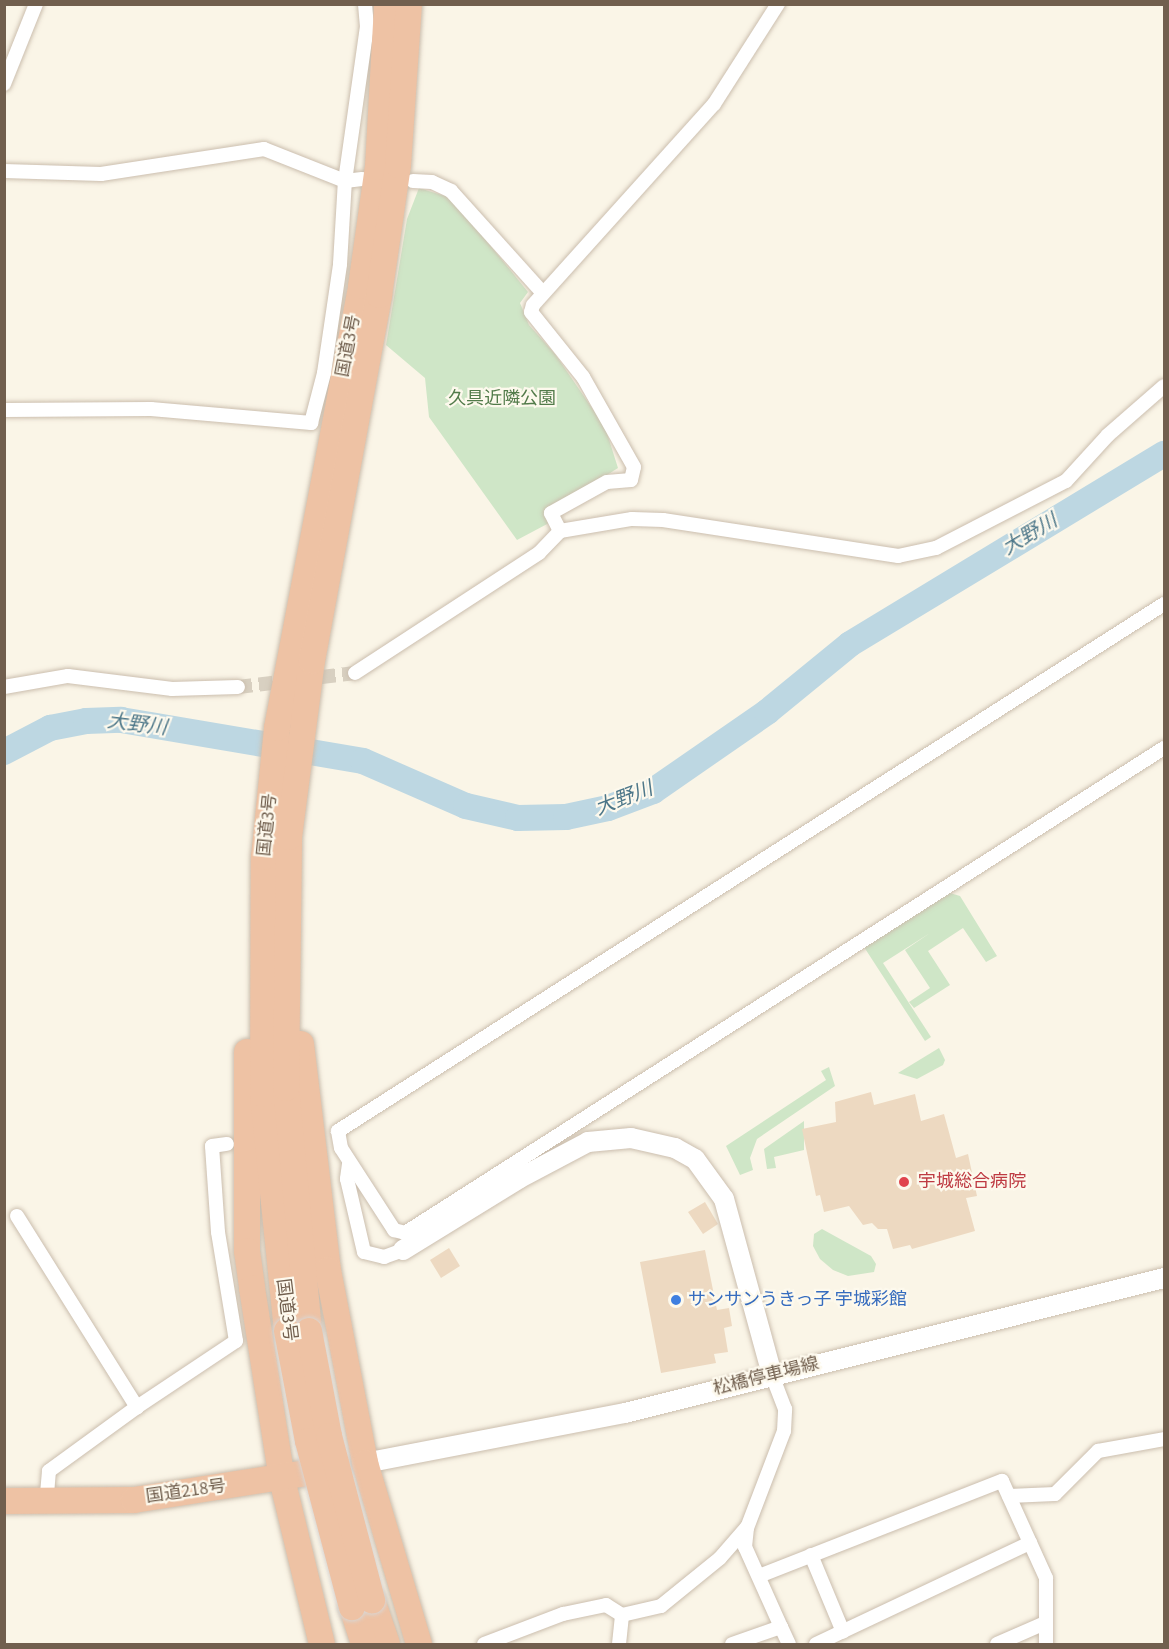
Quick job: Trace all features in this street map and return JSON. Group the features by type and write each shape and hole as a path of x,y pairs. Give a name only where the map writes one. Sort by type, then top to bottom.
{"highway":[{"name":"国道3号","path":"364,1644 362,1604 334,1459 298,1331 286,1088 277,728 366,253 378,167 387,4"},
{"name":"国道3号","path":"279,843 303,732 312,661 380,295 398,165 409,4"},
{"path":"279,843 295,946 303,1075 328,1270 365,1463 419,1644"},
{"path":"279,843 253,902 245,1100 248,1251 282,1479 322,1644"},
{"name":"国道218号","path":"4,1501 46,1503 134,1500 282,1479 365,1463"},
{"name":"国道3号","path":"362,1604 387,1644"}],"main road":[{"path":"403,1250 520,1178 588,1142 631,1138 675,1148 695,1159 724,1199 772,1376"},
{"name":"松橋停車場線","path":"365,1463 625,1413 1164,1278"}],"street":[{"path":"4,84 36,4"},
{"path":"4,410 151,409 312,423 324,373 340,264 345,181 367,27 365,4"},
{"path":"560,531 551,513 607,482 631,480 634,467 583,377 531,312 542,292 714,104 778,4"},
{"path":"4,171 101,174 264,149 345,181 362,179"},
{"path":"413,181 432,182 451,191 542,292"},
{"path":"355,673 538,553 560,531 632,519 663,519 898,556 936,548 1066,482 1108,435 1164,386"},
{"path":"1164,604 338,1131 331,1139 394,1230 405,1233 1164,748"},
{"path":"4,687 68,676 172,688 238,687"},
{"path":"46,1503 49,1471 137,1407 236,1341 218,1232 212,1146 227,1144"},
{"path":"350,1164 347,1179 364,1252 384,1257 403,1250"},
{"path":"17,1216 137,1407"},
{"path":"772,1376 785,1408 784,1431 747,1528 745,1547 789,1644"},
{"path":"1009,1496 1055,1494 1098,1451 1164,1438"},
{"path":"759,1576 1002,1481 1046,1578 1046,1644"},
{"path":"484,1644 563,1614 606,1605 622,1615 661,1606 720,1558 747,1528"},
{"path":"816,1644 1030,1543"},
{"path":"811,1555 843,1632"},
{"path":"619,1644 622,1615"},
{"path":"997,1644 1045,1623"},
{"path":"732,1644 781,1627"}],"green space":[{"name":"久具近隣公園","path":"419,188 445,196 459,207 528,292 520,303 529,325 555,354 605,427 618,468 544,515 549,523 517,540 429,417 425,378 386,345 407,219"},
{"path":"950,893 960,896 997,956 986,962 963,928 928,951 950,985 914,1008 909,1002 930,988 905,950 930,933 883,963 931,1037 925,1041 864,947"},
{"path":"939,1048 945,1060 943,1065 917,1079 898,1073"},
{"path":"829,1067 835,1086 757,1139 750,1158 753,1170 740,1175 726,1146 826,1080 821,1071"},
{"path":"804,1121 804,1150 774,1157 776,1168 767,1169 764,1149"},
{"path":"822,1229 871,1256 876,1264 874,1272 848,1276 833,1270 820,1259 813,1246 814,1234"}],"building":[{"path":"871,1092 874,1105 915,1094 921,1121 944,1114 956,1158 968,1154 977,1196 966,1198 975,1231 912,1249 910,1245 893,1249 887,1229 878,1229 872,1223 863,1225 849,1206 824,1212 820,1195 816,1196 802,1129 836,1122 835,1102"},
{"path":"705,1202 718,1224 703,1234 688,1212"},
{"path":"449,1248 460,1266 441,1278 430,1260"},
{"path":"705,1250 717,1310 729,1308 732,1326 724,1328 728,1352 714,1354 716,1363 661,1373 640,1262"}],"waterway":[{"name":"大野川","path":"4,752 50,728 86,721 121,720 363,761 466,806 518,818 566,817 608,808 653,791 767,712 850,644 1164,454"}],"tunnel":[{"path":"238,687 355,673"}],"place":[{"name":"宇城総合病院","path":"904,1182"},
{"name":"サンサンうきっ子 宇城彩館","path":"676,1300"}]}
